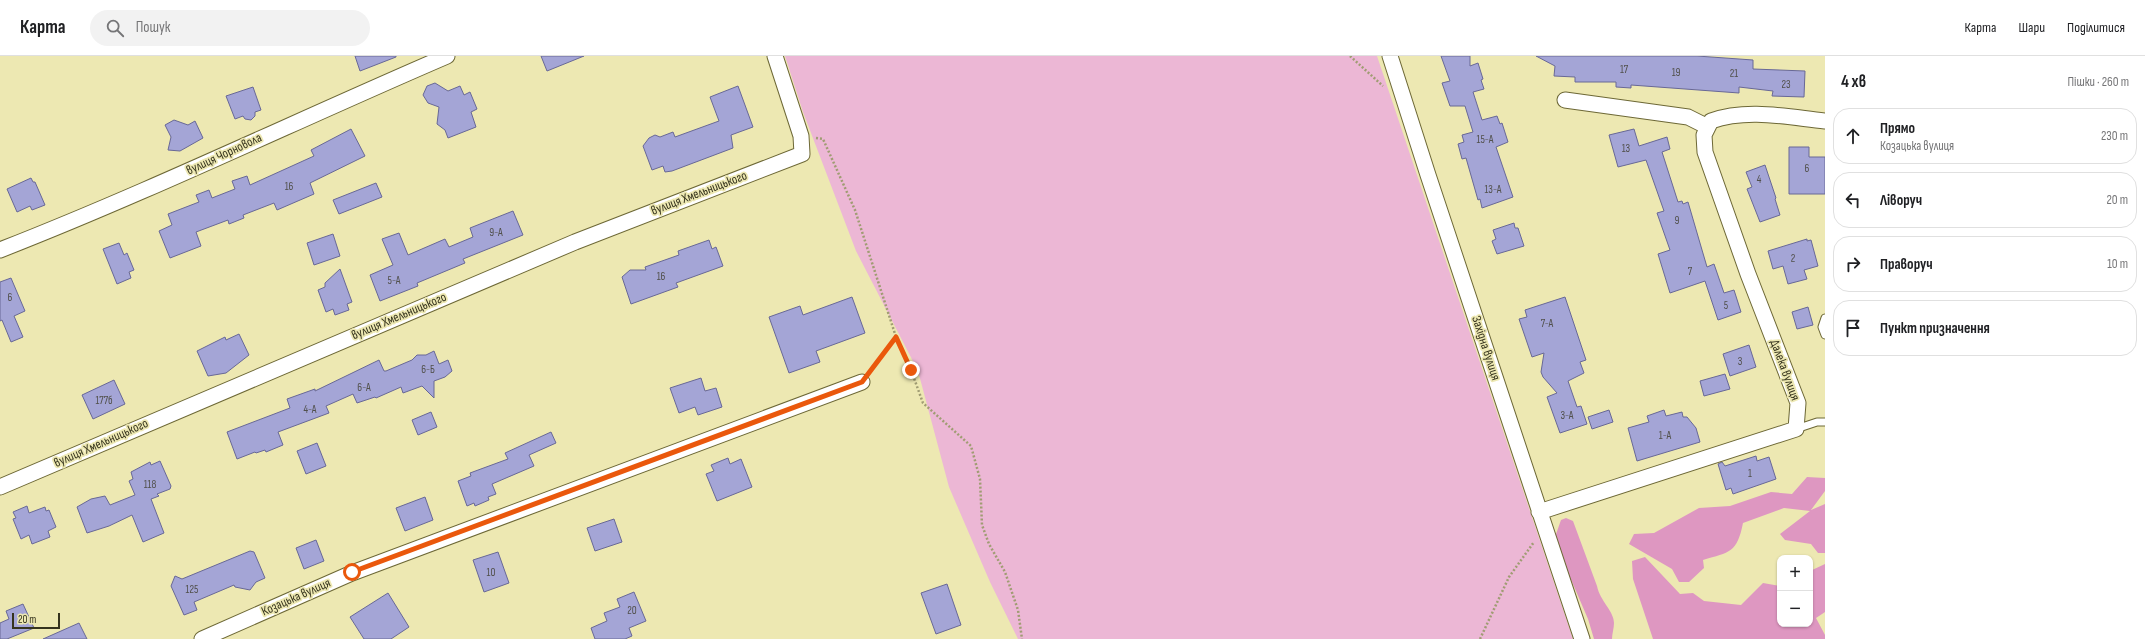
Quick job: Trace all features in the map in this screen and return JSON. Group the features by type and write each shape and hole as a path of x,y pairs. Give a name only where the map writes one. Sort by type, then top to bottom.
{"street":[{"name":"вулиця Чорновола","path":"0,250 169,180 242,145 447,56"},
{"path":"775,56 801,136"},
{"name":"Західна вулиця","path":"1390,56 1582,639"},
{"path":"1565,100 1688,117 1708,127 1711,121 1725,116 1748,114 1825,121"},
{"name":"Далека вулиця","path":"1708,127 1704,135 1705,152 1748,274 1798,403 1796,429"},
{"name":"вулиця Хмельницького","path":"0,487 574,242 802,154 801,136"},
{"name":"Козацька вулиця","path":"202,639 352,572 862,382"},
{"path":"1539,512 1796,429"}],"lane":[{"path":"1825,318 1822,326 1825,335"},
{"path":"1796,429 1817,422 1825,422"}],"path":[{"path":"1350,56 1384,86"},
{"path":"801,136 823,138 854,210 896,337 911,370 923,403 971,446 980,478 982,525 989,544 1005,572 1018,610 1022,639"},
{"path":"862,382 896,337"},
{"path":"1480,639 1509,577 1544,527"}],"shaded area":[{"path":"785,56 1377,56 1573,639 1018,639 990,582 949,487 918,371 856,251 803,112"},
{"path":"1807,477 1825,478 1825,491 1811,510 1825,504 1825,553 1818,553 1811,544 1785,540 1780,534 1810,511 1784,508 1743,523 1741,533 1735,546 1726,553 1703,560 1704,568 1689,582 1679,582 1672,569 1629,544 1634,534 1654,533 1699,508 1730,506 1771,492 1792,494"},
{"path":"1566,518 1573,521 1601,596 1612,614 1614,623 1612,639 1594,639 1588,619 1557,547 1555,537 1561,520"},
{"path":"1645,557 1680,594 1693,593 1704,601 1741,605 1763,583 1777,585 1777,627 1813,627 1813,570 1825,564 1825,612 1816,618 1825,635 1825,639 1653,639 1633,579 1632,561"}],"building":[{"path":"355,56 396,56 396,57 360,71"},
{"path":"541,56 584,56 547,71"},
{"path":"1441,56 1470,56 1470,66 1478,63 1483,79 1481,80 1484,89 1473,92 1482,120 1497,116 1500,124 1502,123 1508,142 1496,147 1513,197 1482,208 1480,199 1478,200 1466,158 1462,159 1458,144 1464,142 1462,135 1473,132 1465,106 1450,106 1442,83 1450,81"},
{"path":"1536,56 1697,56 1753,60 1753,69 1805,71 1804,97 1772,96 1773,91 1739,87 1739,93 1631,85 1631,88 1616,87 1616,82 1575,82 1575,77 1554,76 1555,66"},
{"path":"435,83 448,91 460,86 464,95 470,92 477,109 471,112 476,127 448,138 445,130 437,124 439,107 428,103 423,95 427,86"},
{"path":"738,86 753,127 731,135 733,148 672,171 665,172 663,166 652,170 643,146 649,138 655,135 660,137 673,132 675,137 719,121 710,97"},
{"path":"253,87 261,110 255,112 255,116 251,120 245,119 243,116 235,119 226,96"},
{"path":"174,120 188,125 195,121 203,138 180,151 168,150 171,137 165,125"},
{"path":"351,129 365,156 310,183 314,194 277,210 274,203 243,215 244,218 229,224 228,220 196,232 201,246 170,258 159,231 172,225 168,214 199,202 196,195 209,190 212,198 235,189 232,181 247,176 250,185 314,156 311,150"},
{"path":"1634,129 1639,146 1667,137 1670,149 1662,152 1678,202 1682,201 1683,204 1688,202 1707,267 1714,264 1724,293 1734,290 1741,312 1718,320 1705,281 1670,293 1658,254 1670,250 1657,213 1664,211 1646,160 1618,167 1609,135"},
{"path":"1789,147 1809,147 1809,157 1825,157 1825,194 1789,194"},
{"path":"1765,165 1780,215 1760,222 1747,189 1752,187 1746,172"},
{"path":"31,178 33,182 35,182 45,205 32,210 30,206 17,212 7,189"},
{"path":"376,183 382,197 339,214 333,200"},
{"path":"513,211 523,235 463,259 465,263 417,283 418,286 380,301 370,275 393,265 382,239 399,233 408,255 445,239 449,247 473,237 470,228"},
{"path":"1514,223 1515,228 1518,228 1524,246 1497,254 1492,241 1496,239 1493,230"},
{"path":"333,234 340,256 314,265 307,243"},
{"path":"1807,239 1807,241 1811,240 1818,266 1804,270 1807,279 1788,284 1783,266 1773,269 1768,251"},
{"path":"709,240 712,249 716,247 723,266 676,283 678,287 631,304 622,277 630,270 646,270 645,267 679,255 678,251"},
{"path":"119,243 124,255 127,253 134,270 129,272 131,278 117,284 103,249"},
{"path":"340,269 352,302 347,304 349,310 335,315 333,309 326,312 318,290 325,287 325,283"},
{"path":"11,278 25,311 14,316 23,337 11,342 2,320 0,321 0,282"},
{"path":"852,297 865,333 816,351 820,362 789,373 769,317 800,306 803,315"},
{"path":"1565,297 1586,360 1580,362 1584,373 1568,381 1577,407 1581,406 1587,424 1560,433 1547,397 1557,393 1543,377 1541,372 1544,353 1532,357 1519,319 1527,317 1525,310"},
{"path":"1808,307 1813,325 1797,329 1792,312"},
{"path":"239,334 249,355 226,373 208,376 197,351 225,337 226,340"},
{"path":"1749,345 1756,367 1730,376 1723,354"},
{"path":"434,351 439,364 448,360 452,371 445,377 434,381 434,398 422,386 403,393 401,387 376,398 375,397 357,403 353,394 326,406 329,413 278,432 283,445 266,452 265,450 255,452 237,459 227,432 290,408 287,399 315,389 315,391 379,360 384,371 386,371 412,360 417,355 426,355"},
{"path":"1725,374 1730,389 1704,396 1700,381"},
{"path":"701,378 705,391 716,388 722,407 698,415 695,407 679,413 670,388"},
{"path":"114,380 125,404 93,419 82,395"},
{"path":"1609,410 1613,422 1592,429 1588,417"},
{"path":"1664,410 1666,416 1682,412 1683,417 1687,417 1696,428 1700,442 1637,461 1628,428 1649,422 1647,416"},
{"path":"431,412 437,427 418,435 412,420"},
{"path":"551,432 556,443 529,455 534,466 492,484 496,494 488,497 489,500 475,506 474,503 467,506 458,481 471,476 470,473 508,459 505,453"},
{"path":"317,443 326,466 306,474 297,451"},
{"path":"1756,456 1757,461 1769,457 1776,479 1733,494 1731,488 1726,490 1718,464 1722,462 1725,466"},
{"path":"728,458 730,464 741,459 752,487 717,501 706,474 714,471 711,465"},
{"path":"160,461 171,486 170,489 157,494 159,496 151,499 164,533 143,542 132,515 109,526 87,533 77,507 91,499 105,496 110,505 135,495 129,481 133,479 131,472 150,462 151,465"},
{"path":"425,497 433,520 405,531 396,508"},
{"path":"27,506 29,513 45,507 46,511 49,510 56,527 48,531 50,537 32,544 29,535 21,539 13,519 16,518 13,512"},
{"path":"614,519 622,542 595,551 587,528"},
{"path":"316,540 324,561 304,569 296,548"},
{"path":"250,551 254,552 265,578 256,582 250,590 235,587 234,585 194,602 197,610 184,615 171,586 175,576 182,579"},
{"path":"498,552 509,583 484,592 473,560"},
{"path":"947,584 961,625 936,634 921,593"},
{"path":"634,592 646,621 629,628 632,636 625,639 595,639 591,628 607,621 604,613 620,607 617,599"},
{"path":"388,593 409,627 391,639 364,639 350,617"},
{"path":"23,604 34,628 7,639 0,639 0,623 9,619 6,611"},
{"path":"79,623 87,639 43,639"}],"route":[{"path":"352,572 862,382 896,337 911,370"}]}
